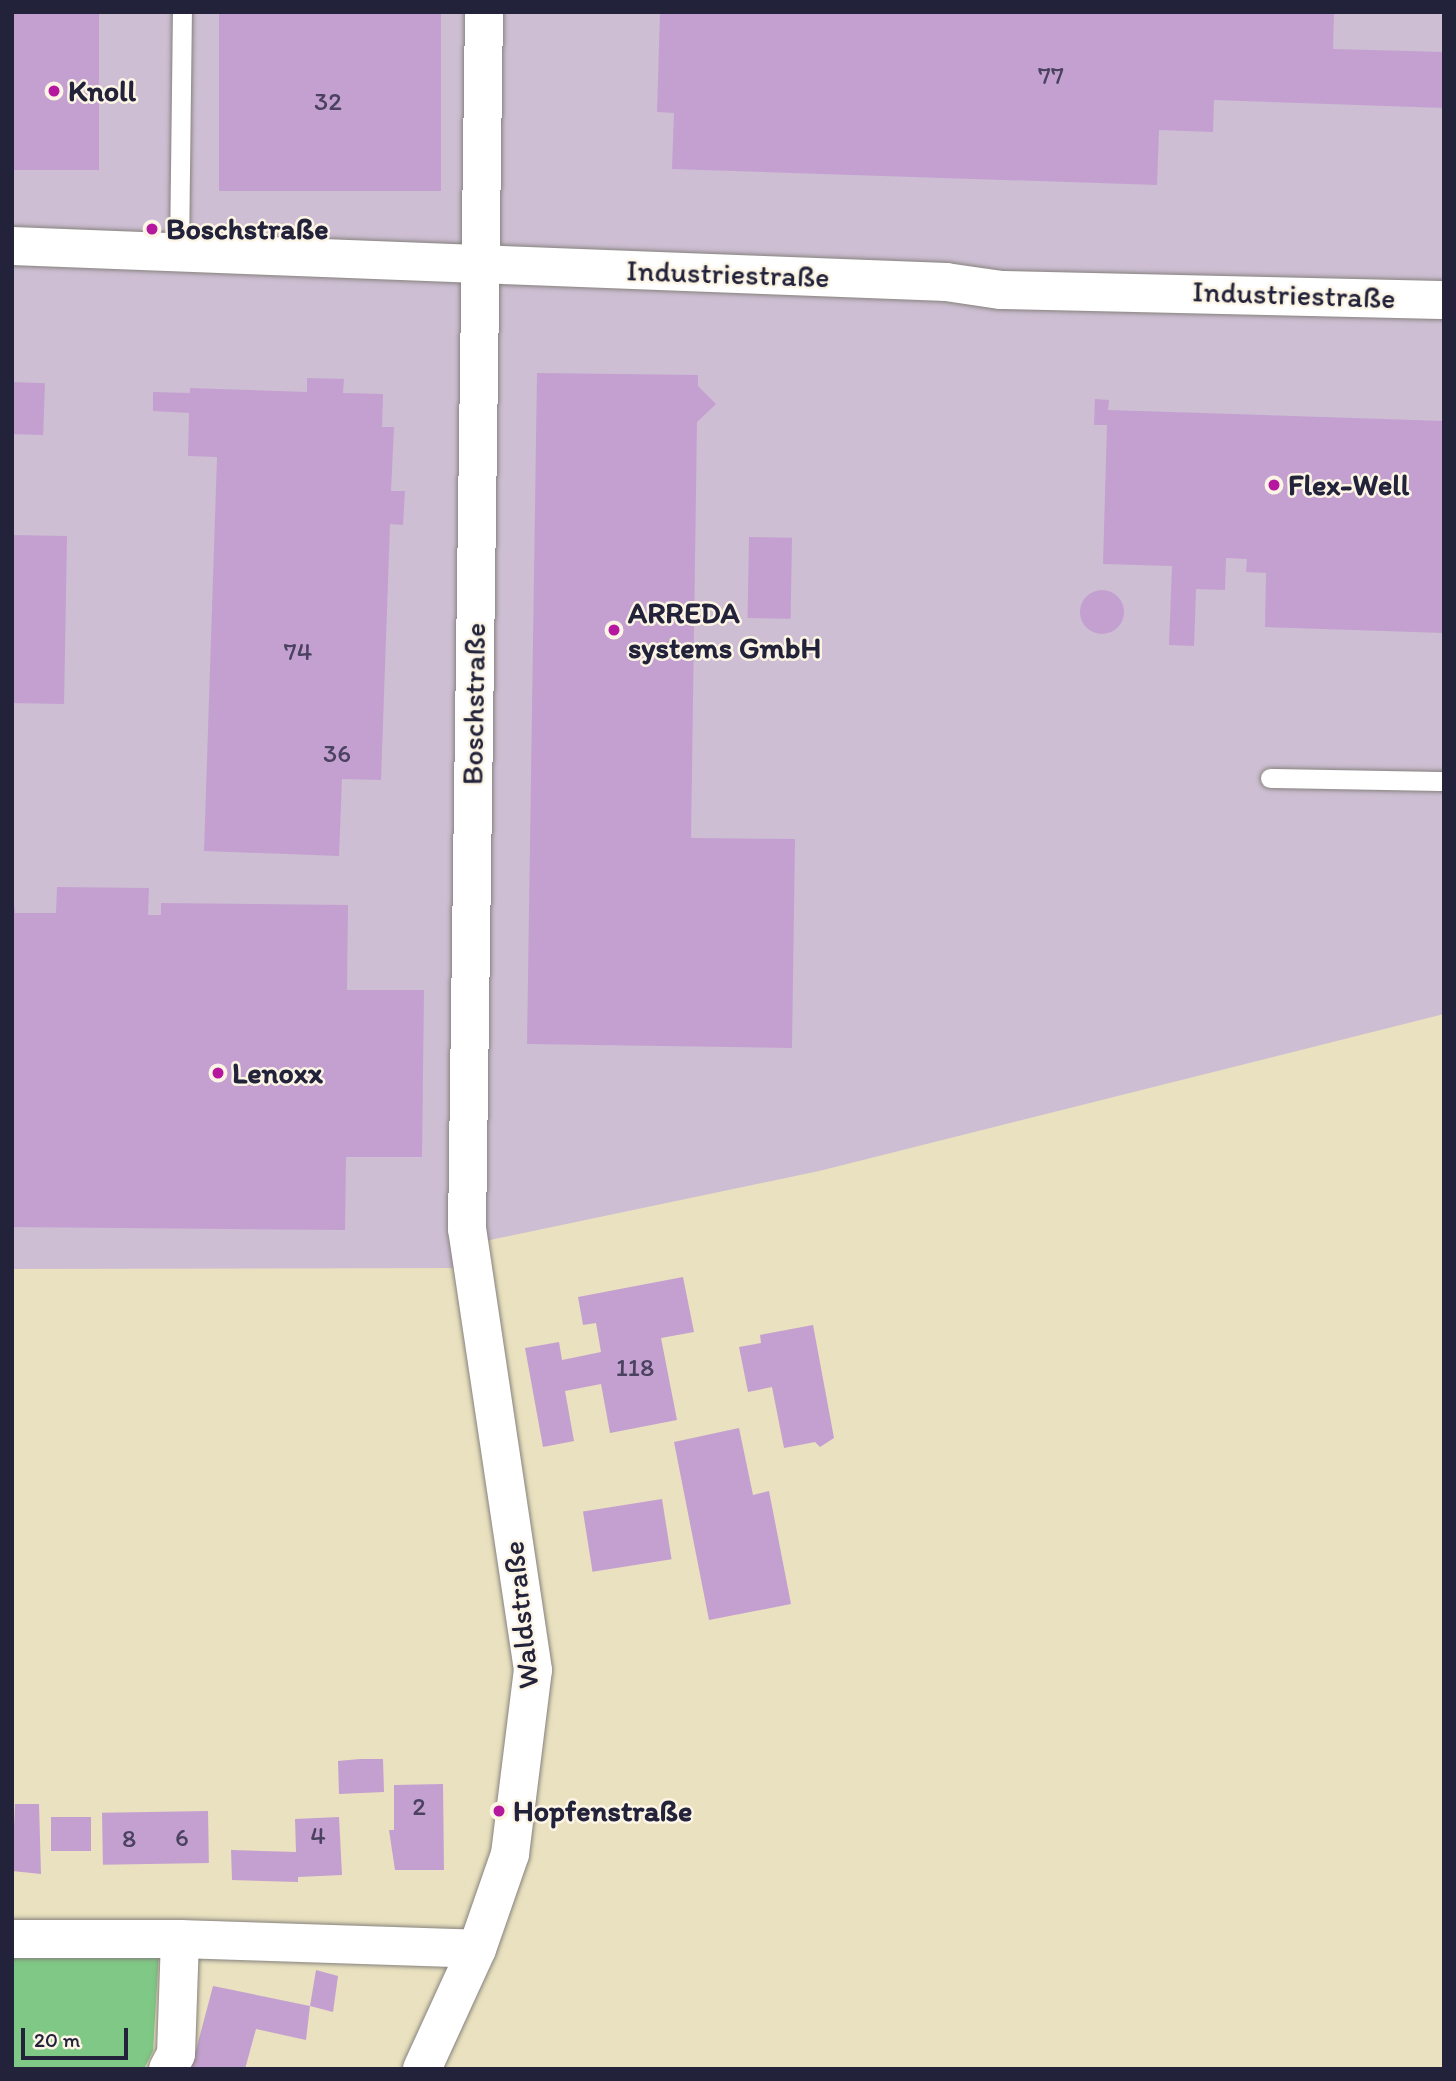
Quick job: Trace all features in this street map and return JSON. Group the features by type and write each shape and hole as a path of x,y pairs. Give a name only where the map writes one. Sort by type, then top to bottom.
{"street":[{"name":"Boschstraße","path":"467,1229 484,12"},
{"name":"Industriestraße","path":"12,246 946,282 1001,290 1444,299"},
{"name":"Waldstraße","path":"422,2069 477,1949 510,1854 533,1670 467,1229"},
{"path":"12,1939 180,1939 477,1949"},
{"path":"168,2069 176,2054 180,1939"}],"lane":[{"path":"179,253 182,12"},
{"path":"1270,778 1444,781"}],"shaded area":[{"path":"12,12 1444,12 1444,1014 819,1171 457,1247 463,1268 12,1269"}],"green space":[{"path":"12,1951 159,1952 153,2051 144,2069 12,2069"}],"building":[{"name":"Knoll","path":"12,12 99,12 99,170 12,170"},
{"path":"219,12 441,12 441,191 219,191"},
{"path":"660,12 1334,12 1333,49 1444,52 1444,108 1214,100 1213,132 1159,130 1157,185 672,169 674,113 657,112"},
{"name":"ARREDA systems GmbH","path":"537,373 698,375 698,386 716,404 697,422 691,838 795,839 792,1048 527,1044"},
{"path":"307,378 344,379 343,393 383,394 382,427 394,427 391,491 405,491 403,525 390,524 381,780 342,779 339,856 204,851 217,457 188,456 189,413 153,411 153,392 190,393 190,388 307,392"},
{"path":"12,382 45,383 43,435 12,434"},
{"name":"Flex-Well","path":"1095,399 1109,400 1108,410 1444,421 1444,633 1265,627 1266,573 1246,572 1247,559 1226,558 1225,590 1196,589 1194,646 1169,645 1172,566 1103,564 1107,425 1094,425"},
{"path":"12,535 67,536 64,704 12,703"},
{"path":"749,537 792,538 791,619 748,618"},
{"path":"1102,590 1118,596 1124,612 1118,628 1102,634 1086,628 1080,612 1086,596"},
{"name":"Lenoxx","path":"12,885 15,913 56,913 57,887 149,888 148,915 161,915 161,903 348,905 347,990 424,990 422,1157 346,1157 345,1230 12,1227"},
{"path":"683,1277 694,1332 661,1338 677,1420 610,1433 601,1384 565,1391 574,1441 543,1447 525,1348 559,1342 562,1360 601,1352 596,1323 583,1325 578,1297"},
{"path":"813,1325 834,1438 820,1447 815,1442 784,1448 772,1387 748,1392 739,1347 761,1343 760,1335"},
{"path":"739,1428 753,1495 769,1491 791,1604 709,1620 674,1442"},
{"path":"662,1499 672,1559 593,1572 583,1512"},
{"path":"383,1759 384,1792 339,1794 338,1761"},
{"path":"443,1784 444,1870 395,1870 389,1830 394,1830 394,1785"},
{"path":"15,1804 39,1804 41,1874 12,1871"},
{"path":"208,1811 209,1863 103,1865 102,1813"},
{"path":"51,1817 91,1817 91,1851 51,1851"},
{"path":"339,1817 342,1875 298,1877 298,1882 232,1880 231,1850 296,1852 295,1819"},
{"path":"316,1970 338,1976 333,2012 310,2006"},
{"path":"213,1986 310,2006 306,2040 256,2029 245,2069 191,2069"}],"place":[{"name":"Knoll","path":"54,91"},
{"name":"Boschstraße","path":"152,229"},
{"name":"Flex-Well","path":"1274,485"},
{"name":"ARREDA systems GmbH","path":"614,630"},
{"name":"Lenoxx","path":"218,1073"},
{"name":"Hopfenstraße","path":"499,1811"}]}
